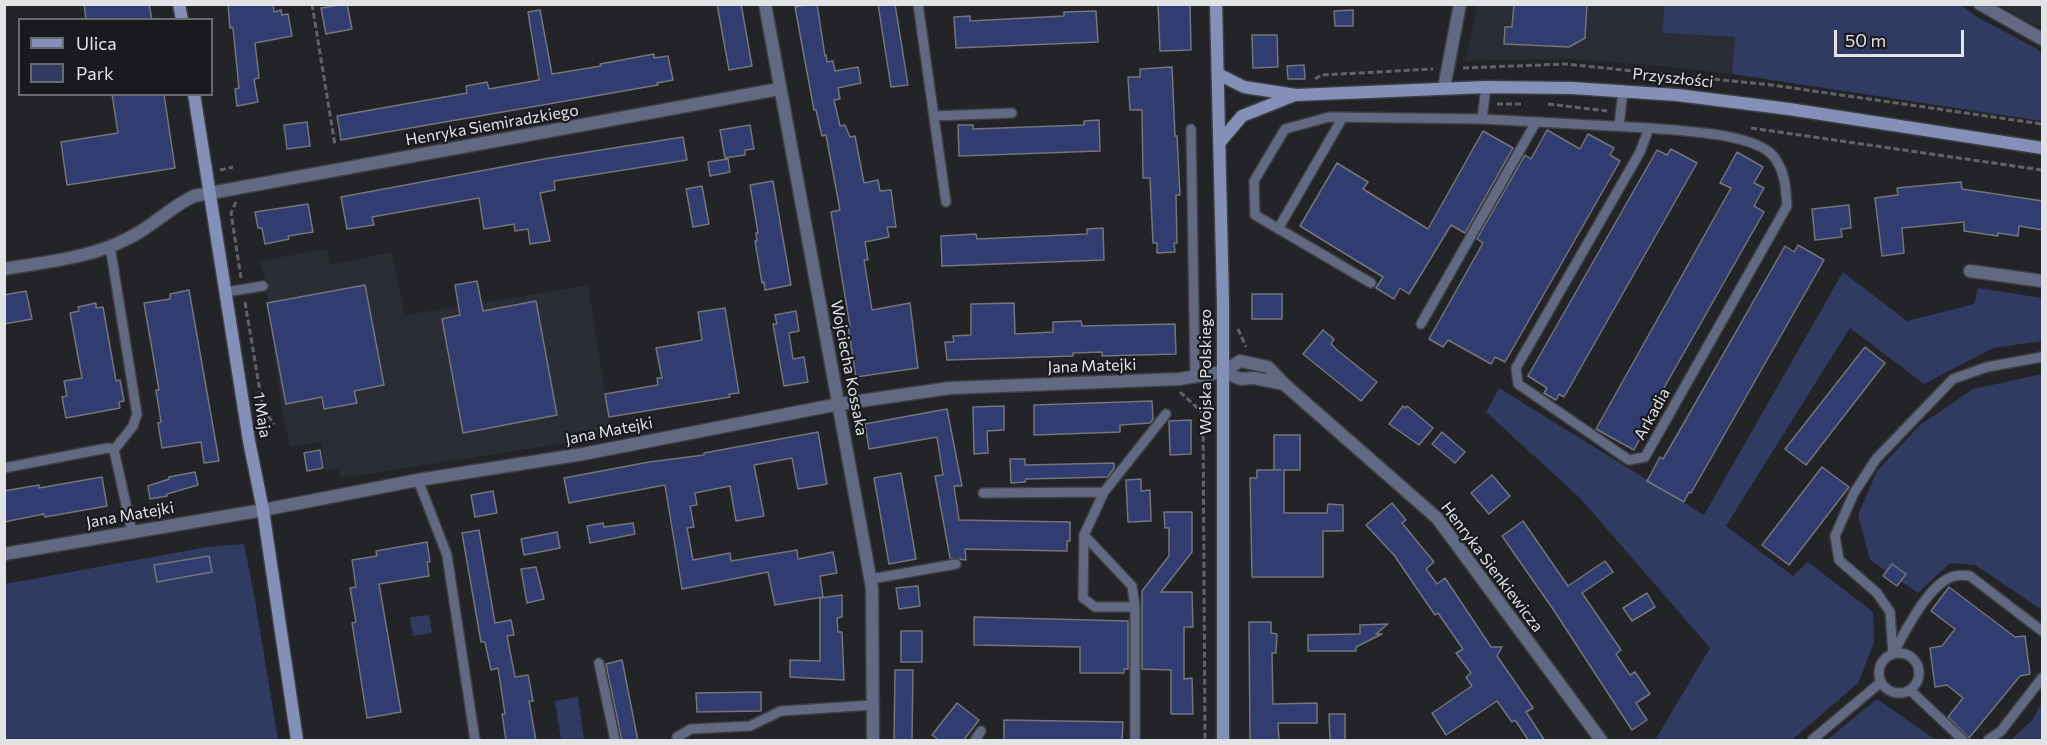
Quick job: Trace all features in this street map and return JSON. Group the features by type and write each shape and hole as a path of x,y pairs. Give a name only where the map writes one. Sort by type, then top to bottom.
{"street":[{"name":"Wojciecha Kossaka","path":"765,4 871,579 873,741"},
{"name":"Wojska Polskiego","path":"1216,4 1223,372 1223,741"},
{"path":"1444,88 1460,4"},
{"path":"1980,4 2043,39"},
{"name":"Przyszłości","path":"1218,74 1244,87 1296,95 1486,87 1623,90 1743,103 2043,148"},
{"name":"Henryka Siemiradzkiego","path":"4,269 92,253 129,239 183,201 194,196 779,89"},
{"name":"Przyszłości","path":"1220,142 1242,116 1296,95"},
{"name":"1 Maja","path":"194,96 249,441 263,510 297,741"},
{"path":"1970,271 2043,281"},
{"name":"Jana Matejki","path":"4,554 583,453 839,404 950,388 1195,377 1223,372"},
{"name":"Henryka Sienkiewicza","path":"1223,372 1241,379 1254,378 1284,384 1437,518 1601,741"}],"lane":[{"path":"918,4 946,202"},
{"path":"1482,119 1486,87"},
{"path":"1619,126 1623,90"},
{"path":"934,116 1012,112"},
{"name":"Arkadia","path":"1278,229 1255,215 1254,181 1285,129 1329,117 1482,119 1619,126 1649,128 1742,139 1760,145 1774,157 1785,180 1787,206 1645,457 1629,460 1518,384 1516,368 1640,152 1649,128"},
{"path":"1343,117 1278,229 1371,283"},
{"path":"1421,324 1536,122"},
{"path":"1191,129 1195,377"},
{"path":"110,246 137,414 133,426 114,450"},
{"path":"226,292 263,286"},
{"path":"1893,654 1890,612 1877,593 1839,560 1835,536 1854,493 1876,459 1953,379 1987,367 2043,357"},
{"path":"1135,607 1095,608 1083,598 1084,535 1104,492 1166,414"},
{"path":"4,468 102,449 114,450"},
{"path":"114,450 132,532"},
{"path":"418,480 447,555 475,741"},
{"path":"983,493 1104,492"},
{"path":"1084,535 1132,586 1135,607 1135,741"},
{"path":"871,579 956,564"},
{"path":"1893,654 1923,602 1949,578 1957,575 1970,576 2043,631"},
{"path":"1893,654 1910,656 1918,664 1919,676 1914,687 1903,693 1890,691 1881,682 1879,669 1886,657 1893,654"},
{"path":"599,663 615,741"},
{"path":"1988,741 2001,730 2043,678"},
{"path":"1812,741 1881,682"},
{"path":"1910,690 1964,741"},
{"path":"677,737 691,729 750,726 781,711 873,705"},
{"path":"975,741 981,730"}],"path":[{"path":"312,4 335,145"},
{"path":"236,202 231,213 262,409 274,424"}],"shaded area":[{"path":"1478,5 1664,5 1662,33 1735,37 1732,74 1566,59 1465,61"},
{"path":"1999,5 2042,5 2042,29"},
{"path":"327,249 330,265 392,252 405,315 588,285 612,436 340,478 339,469 326,471 321,442 290,447 281,405 265,277 259,261"}],"green space":[{"path":"1664,5 1960,5 1979,18 2037,49 2042,55 2042,121 1732,74 1735,37 1662,33"},
{"path":"1843,272 1907,321 1974,304 1978,288 2042,298 2042,341 1993,348 1924,384 1850,328 1726,526 1793,576 1808,562 1873,612 1874,643 1858,683 1792,740 1655,740 1710,648 1581,499 1486,412 1499,388 1704,515"},
{"path":"2042,374 2042,610 1975,565 1950,563 1918,593 1870,560 1858,515 1877,471 1920,425 1973,389"},
{"path":"244,544 278,740 5,740 5,584 207,547"},
{"path":"429,615 432,633 413,636 410,617"},
{"path":"578,697 584,740 561,740 555,701"},
{"path":"1877,699 1936,740 1827,740"},
{"path":"2042,703 2042,740 2011,740 2032,720"}],"building":[{"path":"84,4 149,4 152,18 86,18"},
{"path":"228,4 273,4 274,12 281,10 282,15 288,14 292,36 255,43 259,78 254,79 258,102 237,106 235,89 239,88 233,28 230,28"},
{"path":"347,4 352,29 326,34 321,8"},
{"path":"717,4 741,4 752,66 729,70"},
{"path":"817,4 827,62 833,61 835,71 858,67 861,83 838,88 840,99 834,100 840,126 845,125 850,137 855,136 864,183 878,180 880,191 891,190 896,227 887,227 889,237 865,242 868,260 864,260 872,310 910,303 918,368 856,377 831,212 840,210 826,135 822,136 816,110 814,110 795,7"},
{"path":"878,4 895,4 908,85 891,87"},
{"path":"1158,4 1190,4 1191,50 1160,51"},
{"path":"1514,4 1587,4 1585,38 1569,47 1504,44 1505,27 1512,27"},
{"path":"540,10 552,74 654,54 654,58 668,56 673,80 657,83 658,85 341,140 337,116 467,93 466,86 487,82 489,89 539,80 528,12"},
{"path":"1353,10 1353,26 1335,26 1334,11"},
{"path":"1096,11 1098,42 956,48 954,17 970,16 970,21 1064,16 1064,12"},
{"path":"1252,35 1277,35 1278,67 1253,68"},
{"path":"1304,65 1305,79 1288,79 1287,66"},
{"path":"1172,67 1180,195 1176,195 1177,243 1174,243 1175,252 1157,253 1157,243 1153,243 1150,178 1143,178 1142,110 1130,110 1128,77 1140,77 1140,69"},
{"path":"112,96 164,96 175,168 67,185 61,142 118,133"},
{"path":"1099,120 1100,151 959,156 958,125 973,125 973,129 1084,125 1084,121"},
{"path":"307,122 310,146 287,149 284,125"},
{"path":"750,125 754,149 745,150 745,155 725,158 720,130"},
{"path":"1547,130 1580,149 1588,134 1614,148 1610,155 1620,161 1505,362 1495,357 1491,364 1448,340 1443,347 1429,339 1483,243 1477,239 1525,155 1531,159"},
{"path":"1483,131 1513,148 1465,233 1451,225 1409,294 1400,288 1394,299 1376,288 1383,277 1300,226 1337,163 1368,182 1363,189 1428,229"},
{"path":"683,137 687,160 554,181 555,190 540,193 550,241 530,244 528,229 515,231 514,224 484,229 479,198 372,217 374,225 347,229 341,197 550,158"},
{"path":"1671,149 1697,163 1564,397 1559,394 1556,400 1544,393 1547,388 1528,376 1657,150 1667,155"},
{"path":"1737,152 1763,167 1754,183 1764,188 1754,206 1764,212 1644,423 1647,425 1634,450 1596,429 1731,188 1720,183"},
{"path":"728,159 730,172 710,176 708,162"},
{"path":"773,181 791,285 765,290 755,241 757,241 756,233 758,233 750,185"},
{"path":"1961,182 1962,189 2043,201 2043,230 2019,226 2018,236 1998,233 1998,236 1964,231 1964,222 1902,228 1904,253 1882,256 1875,198 1898,195 1897,188"},
{"path":"702,186 709,224 693,227 686,189"},
{"path":"308,204 313,232 288,236 289,239 265,244 262,228 258,228 255,212"},
{"path":"1849,205 1851,228 1841,229 1842,237 1815,240 1812,209"},
{"path":"1103,228 1104,260 942,266 941,236 976,234 977,239 1087,234 1087,229"},
{"path":"1798,245 1824,260 1684,502 1647,481 1660,457 1663,459 1785,246 1794,252"},
{"path":"477,281 483,311 536,301 557,415 463,433 442,319 460,315 455,285"},
{"path":"365,285 384,385 354,391 357,403 324,409 322,397 286,404 267,303"},
{"path":"189,290 219,461 204,463 201,442 162,448 156,390 159,390 144,303 170,299 170,294"},
{"path":"26,291 32,319 4,324 4,295"},
{"path":"1252,294 1282,294 1282,319 1252,319"},
{"path":"96,303 96,308 103,307 116,381 120,380 124,401 119,402 120,408 66,418 62,397 67,396 64,381 82,378 70,313 79,311 78,307"},
{"path":"1014,303 1015,334 1053,332 1053,322 1081,321 1082,326 1175,324 1176,354 1102,356 1102,352 1073,353 1073,356 947,360 945,342 954,342 953,336 971,335 971,304"},
{"path":"725,308 739,393 729,394 730,397 609,417 605,394 658,385 657,378 662,378 656,348 702,340 698,312"},
{"path":"796,311 799,331 789,333 793,359 804,357 808,382 784,386 773,324 777,324 775,315"},
{"path":"1323,330 1334,339 1331,344 1337,350 1377,382 1361,401 1303,354"},
{"path":"1865,347 1885,363 1806,465 1785,449"},
{"path":"1152,401 1153,419 1150,423 1120,425 1120,432 1034,435 1034,405"},
{"path":"1004,406 1004,430 987,431 988,453 974,454 973,407"},
{"path":"1403,406 1405,408 1407,406 1433,428 1419,445 1389,424"},
{"path":"947,409 962,486 954,486 959,520 1070,522 1070,541 1067,541 1067,551 965,549 966,560 950,558 935,476 943,475 937,437 869,449 865,424"},
{"path":"1191,420 1191,454 1170,455 1169,421"},
{"path":"818,432 827,484 798,489 792,458 754,465 764,516 736,521 730,486 695,493 697,505 690,506 694,527 687,528 693,560 730,553 731,561 797,550 798,559 833,552 837,573 820,576 823,597 775,605 768,572 682,589 665,485 569,503 564,478 649,462 704,455 704,453"},
{"path":"1442,432 1465,452 1455,463 1432,444"},
{"path":"1274,435 1300,435 1300,470 1284,470 1284,513 1327,513 1328,504 1343,505 1343,531 1323,531 1323,577 1252,577 1250,478 1257,478 1257,470 1274,470"},
{"path":"320,450 323,468 307,471 304,453"},
{"path":"1010,459 1025,459 1025,465 1114,463 1114,468 1108,477 1026,479 1025,482 1011,483"},
{"path":"1822,467 1849,487 1789,565 1762,545"},
{"path":"195,472 198,485 167,494 167,496 150,499 148,486 169,479 169,477"},
{"path":"901,473 916,559 889,564 874,478"},
{"path":"1492,475 1510,496 1489,514 1471,493"},
{"path":"102,477 107,506 4,522 4,491 39,485 39,488"},
{"path":"1141,479 1141,491 1150,490 1151,521 1128,522 1126,480"},
{"path":"493,491 497,513 475,517 471,495"},
{"path":"1392,503 1406,520 1402,523 1434,562 1426,569 1437,584 1445,578 1491,647 1502,647 1497,656 1533,708 1526,712 1545,741 1529,741 1515,720 1512,722 1497,701 1446,735 1432,713 1472,686 1466,677 1471,673 1456,653 1463,649 1438,613 1435,615 1394,555 1366,525"},
{"path":"1164,512 1192,512 1192,552 1161,592 1192,592 1193,627 1184,627 1184,679 1192,678 1193,714 1171,714 1171,670 1142,669 1142,591 1169,556 1169,528 1165,528"},
{"path":"1523,521 1568,586 1605,561 1613,572 1582,593 1621,650 1616,654 1630,675 1635,672 1650,694 1636,703 1647,720 1632,730 1502,536"},
{"path":"603,523 604,527 633,523 635,534 590,543 587,526"},
{"path":"479,530 495,623 511,620 514,635 507,636 515,677 528,675 533,701 529,701 536,741 506,741 502,714 505,714 498,668 491,670 485,642 481,642 462,533"},
{"path":"557,532 560,548 524,555 521,539"},
{"path":"427,542 430,562 427,562 429,576 379,584 401,712 367,718 352,623 356,622 350,588 356,587 352,560 377,556 376,551"},
{"path":"209,556 212,572 157,582 154,565"},
{"path":"1892,564 1906,574 1897,586 1883,576"},
{"path":"536,567 544,599 527,603 521,569"},
{"path":"918,586 920,606 899,609 896,588"},
{"path":"1949,587 2015,637 2025,636 2030,674 2020,676 1969,738 1948,717 1963,698 1947,685 1935,687 1930,648 1942,646 1955,629 1931,611"},
{"path":"1647,593 1655,607 1632,621 1623,608"},
{"path":"842,595 842,617 837,618 838,632 842,632 844,680 790,677 790,660 820,661 820,598"},
{"path":"974,617 1128,621 1128,669 1124,669 1124,673 1080,673 1080,647 974,645"},
{"path":"1249,622 1271,622 1271,633 1277,634 1276,653 1272,653 1273,704 1317,703 1317,723 1278,723 1279,741 1250,741"},
{"path":"1388,624 1376,634 1382,634 1356,647 1356,651 1308,651 1308,635 1360,634 1360,625"},
{"path":"901,631 922,631 922,662 901,662"},
{"path":"622,660 638,741 622,741 606,664"},
{"path":"895,670 913,670 912,741 894,741"},
{"path":"761,692 761,711 697,712 696,693"},
{"path":"957,703 979,720 963,741 940,741 932,735"},
{"path":"1329,714 1345,714 1345,741 1330,741"},
{"path":"1004,720 1123,722 1122,741 1004,741"}]}
